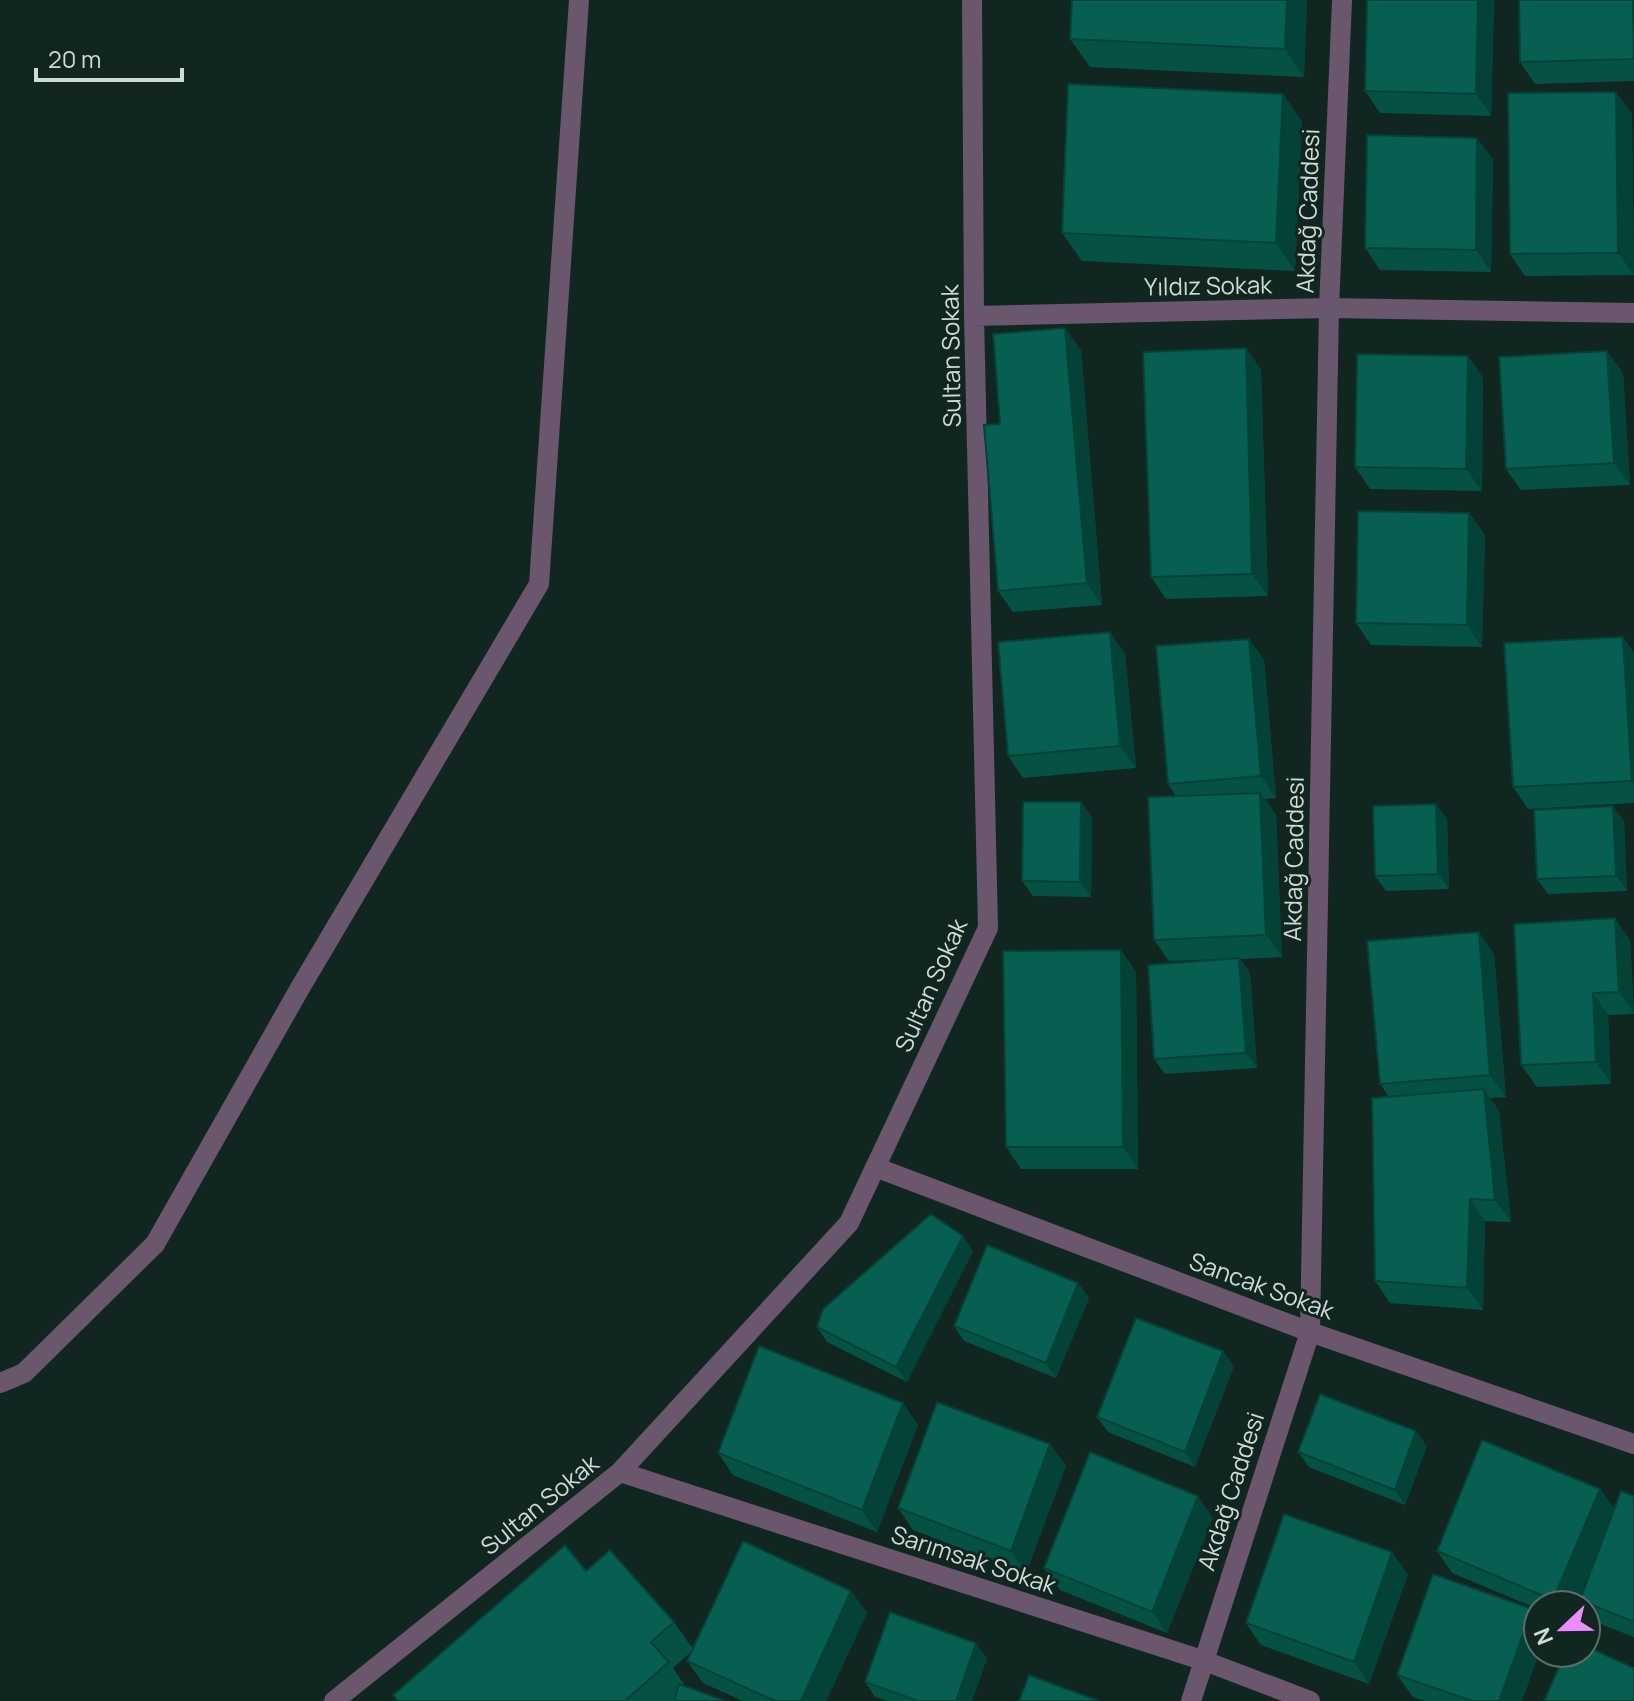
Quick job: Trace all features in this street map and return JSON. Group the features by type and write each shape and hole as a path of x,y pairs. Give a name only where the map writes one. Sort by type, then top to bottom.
{"street":[{"path":"0,1383 24,1373 155,1244 300,988 539,584 579,0"},
{"name":"Sultan Sokak","path":"334,1701 620,1472 849,1223 988,928 974,316 972,0"},
{"name":"Akdağ Caddesi","path":"1191,1701 1310,1332 1329,308 1342,0"},
{"name":"Yıldız Sokak","path":"974,316 1329,308 1634,313"},
{"name":"Sancak Sokak","path":"875,1167 1310,1332 1634,1444"},
{"name":"Sarımsak Sokak","path":"620,1472 1202,1660 1310,1701"}],"building":[{"path":"1072,0 1287,0 1285,49 1070,39"},
{"path":"1367,0 1478,0 1476,94 1365,91"},
{"path":"1519,0 1633,0 1634,59 1520,62"},
{"path":"1068,84 1283,94 1276,243 1062,233"},
{"path":"1616,92 1618,253 1510,254 1508,93"},
{"path":"1367,135 1477,138 1476,250 1365,248"},
{"path":"1065,328 1087,583 998,591 984,425 1000,424 993,334"},
{"path":"1246,348 1252,574 1151,577 1143,352"},
{"path":"1607,351 1614,463 1506,469 1499,357"},
{"path":"1357,354 1468,356 1466,469 1355,467"},
{"path":"1358,511 1469,513 1467,625 1356,623"},
{"path":"1110,632 1120,746 1008,756 998,642"},
{"path":"1623,637 1632,781 1513,787 1504,643"},
{"path":"1249,639 1261,776 1168,784 1156,646"},
{"path":"1260,793 1266,935 1154,940 1148,797"},
{"path":"1023,802 1081,802 1080,882 1022,881"},
{"path":"1436,804 1438,874 1375,876 1373,806"},
{"path":"1613,806 1616,876 1537,879 1534,810"},
{"path":"1615,918 1619,992 1593,993 1596,1062 1521,1065 1514,924"},
{"path":"1479,932 1490,1075 1380,1084 1367,941"},
{"path":"1121,950 1123,1147 1006,1147 1003,951"},
{"path":"1239,958 1246,1053 1154,1059 1148,965"},
{"path":"1484,1089 1495,1200 1470,1199 1467,1288 1375,1281 1372,1098"},
{"path":"931,1214 963,1236 896,1367 817,1327 823,1309"},
{"path":"987,1245 1078,1283 1046,1363 954,1326"},
{"path":"1136,1318 1223,1351 1185,1452 1097,1417"},
{"path":"759,1346 903,1403 862,1510 718,1453"},
{"path":"1320,1394 1416,1431 1395,1490 1298,1452"},
{"path":"937,1402 1050,1444 1011,1551 898,1508"},
{"path":"1482,1440 1600,1489 1558,1589 1527,1589 1437,1551"},
{"path":"1090,1452 1198,1496 1152,1612 1044,1568"},
{"path":"1621,1491 1634,1496 1634,1622 1602,1609 1602,1589 1584,1589"},
{"path":"1284,1514 1392,1552 1354,1662 1246,1623"},
{"path":"743,1541 851,1591 801,1701 775,1701 687,1661"},
{"path":"565,1545 586,1571 610,1550 674,1622 651,1642 669,1662 625,1701 398,1701 393,1695"},
{"path":"1433,1574 1522,1605 1522,1637 1499,1701 1472,1701 1397,1675"},
{"path":"890,1612 976,1643 956,1701 918,1701 865,1682"},
{"path":"1602,1653 1634,1668 1634,1701 1544,1701 1558,1669 1602,1669"},
{"path":"1029,1675 1099,1701 1019,1701"},
{"path":"679,1684 726,1701 674,1701"}]}
